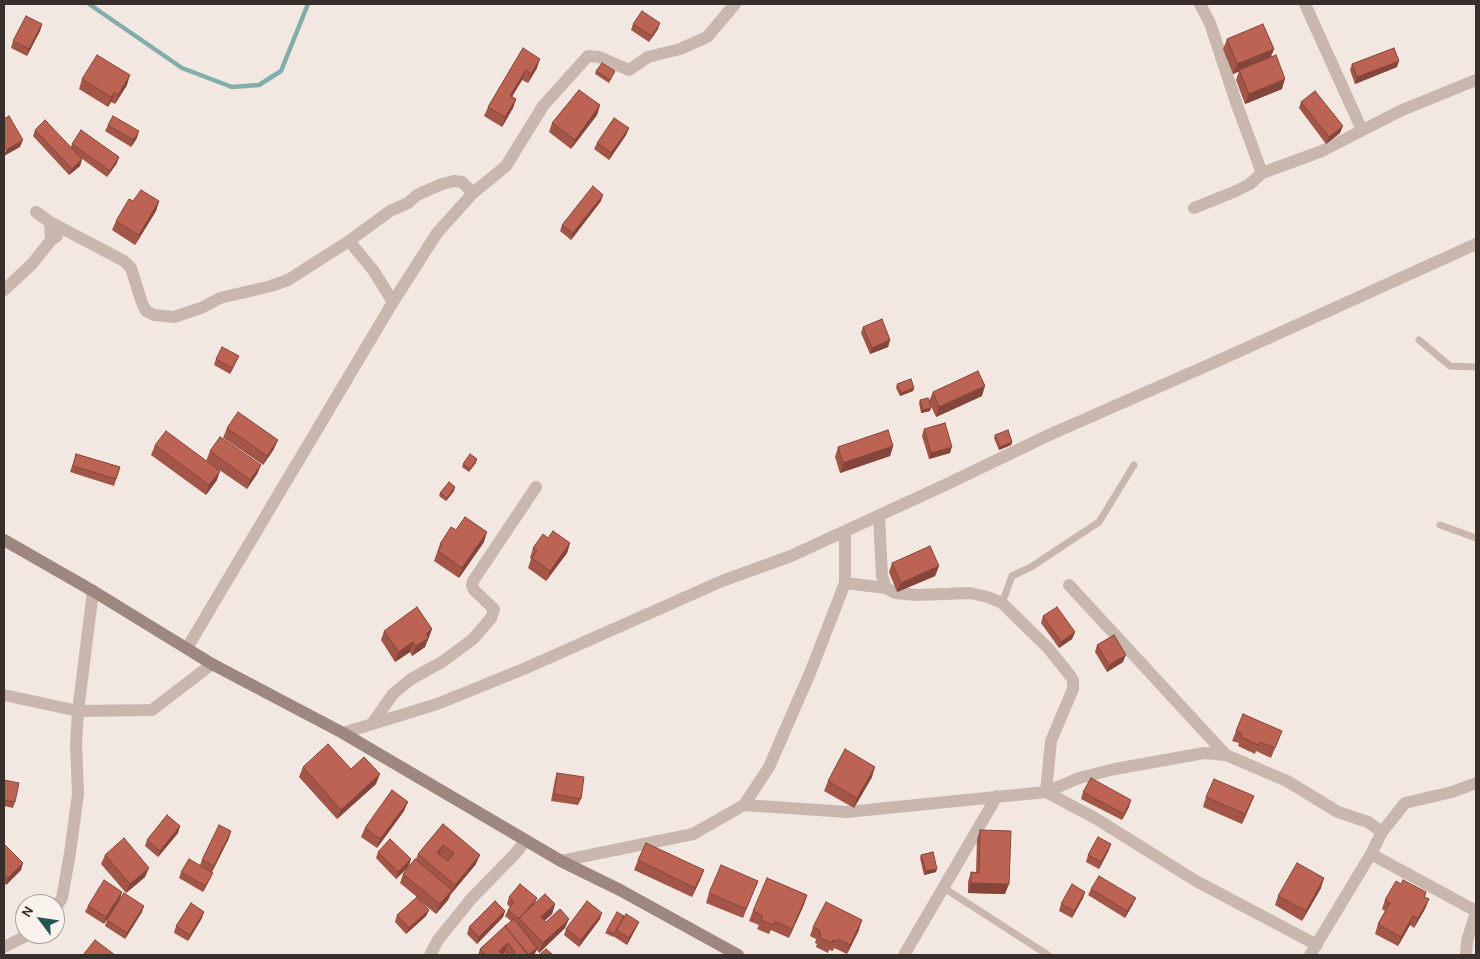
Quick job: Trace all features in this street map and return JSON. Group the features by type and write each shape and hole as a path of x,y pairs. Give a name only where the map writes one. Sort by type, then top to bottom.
{"street":[{"path":"187,648 393,302 437,233 473,193 506,166 543,106 588,56 599,57 629,70 648,57 680,49 707,37 735,4"},
{"path":"1200,4 1210,23 1262,173"},
{"path":"1305,4 1362,130"},
{"path":"1194,208 1250,184 1262,173 1322,151 1402,110 1476,80"},
{"path":"36,212 50,222 124,261 131,268 146,310 154,315 174,316 201,308 220,298 288,280 349,241 390,211 408,203 417,195 442,184 454,181 462,182 473,193"},
{"path":"50,222 52,240"},
{"path":"4,290 32,264 52,240 65,230"},
{"path":"349,241 373,270 393,302"},
{"path":"343,733 437,704 517,672 722,581 790,556 1048,435 1222,360 1476,244"},
{"path":"372,724 393,694 411,679 442,662 473,639 491,618 494,609 474,590 472,586 473,581 536,487"},
{"path":"878,516 882,576 886,588"},
{"path":"561,862 693,834 744,805 769,767 810,673 845,583 845,531"},
{"path":"4,540 93,591 212,664 343,733 561,862 620,890 738,955"},
{"path":"845,583 886,588 895,593 917,595 970,593 988,597 1002,603 1048,648 1073,680 1072,689 1051,741 1046,792"},
{"path":"1069,585 1226,755"},
{"path":"63,894 78,794 76,744 78,710 93,591"},
{"path":"4,695 78,710 152,710 212,664"},
{"path":"744,805 847,812 1046,792 1079,778 1115,769 1204,753 1226,755 1287,781 1338,812 1368,822 1382,832"},
{"path":"1046,792 1095,818 1196,881 1314,950 1382,832 1405,802 1452,792 1476,783"},
{"path":"904,955 997,796"},
{"path":"430,955 438,940 471,899 526,841"},
{"path":"1371,854 1476,912 1467,941 1466,955"}],"lane":[{"path":"1419,340 1450,366 1476,367"},
{"path":"1002,603 1012,576 1031,567 1099,522 1134,465"},
{"path":"1440,525 1476,538"},
{"path":"944,888 1048,955"}],"building":[{"path":"642,11 660,23 652,36 633,24"},
{"path":"26,16 42,24 29,49 13,41"},
{"path":"1263,24 1274,49 1237,64 1227,39"},
{"path":"523,48 540,59 531,74 526,70 510,96 516,99 505,117 488,107"},
{"path":"1394,48 1399,61 1357,77 1352,64"},
{"path":"97,55 130,75 118,95 115,92 111,97 82,79"},
{"path":"1276,55 1285,79 1249,94 1239,70"},
{"path":"602,63 615,71 610,80 596,71"},
{"path":"579,90 600,105 575,140 552,123"},
{"path":"1315,91 1343,126 1329,137 1301,102"},
{"path":"9,116 23,140 6,150 4,147 4,119"},
{"path":"113,116 139,131 133,140 108,125"},
{"path":"614,118 629,128 611,153 597,143"},
{"path":"45,120 82,159 72,169 35,130"},
{"path":"81,130 119,157 110,171 72,144"},
{"path":"593,186 603,195 573,233 562,225"},
{"path":"141,190 159,201 139,235 116,221 129,199 133,201"},
{"path":"882,319 890,340 872,348 863,327"},
{"path":"222,347 239,356 232,368 216,359"},
{"path":"978,371 985,386 939,407 933,392"},
{"path":"911,379 914,388 901,393 897,384"},
{"path":"928,398 931,408 923,410 920,400"},
{"path":"238,412 278,440 267,456 227,428"},
{"path":"945,423 952,447 931,453 924,429"},
{"path":"888,430 893,446 843,463 838,447"},
{"path":"1008,430 1012,442 1000,447 995,435"},
{"path":"166,431 220,471 209,485 155,445"},
{"path":"220,437 261,465 250,480 210,451"},
{"path":"76,454 120,467 116,479 73,466"},
{"path":"470,454 477,459 470,469 463,464"},
{"path":"449,482 455,487 447,498 440,493"},
{"path":"465,517 487,532 462,568 438,551 442,545 440,544 451,527 456,530"},
{"path":"553,531 570,543 550,571 532,558 537,551 533,548 543,534 548,538"},
{"path":"930,546 939,566 901,583 892,563"},
{"path":"417,607 432,629 426,634 429,638 416,646 413,642 399,652 384,631"},
{"path":"1057,607 1075,632 1061,642 1043,616"},
{"path":"1114,635 1126,655 1109,665 1097,645"},
{"path":"1243,714 1282,731 1275,748 1260,742 1258,745 1241,737 1242,734 1236,731"},
{"path":"328,744 351,769 364,757 380,774 341,810 303,767"},
{"path":"845,749 875,767 857,798 828,781"},
{"path":"557,773 584,777 581,799 554,794"},
{"path":"1091,778 1131,800 1124,814 1083,792"},
{"path":"1214,779 1254,796 1245,814 1206,797"},
{"path":"4,780 19,783 15,802 4,800"},
{"path":"392,790 408,802 380,839 365,828"},
{"path":"167,815 180,826 160,851 147,840"},
{"path":"443,824 480,855 455,885 418,854","holes":["443,845 454,853 448,861 437,853"]},
{"path":"219,825 231,831 214,866 202,860"},
{"path":"980,830 1011,831 1009,884 971,883 971,872 979,873"},
{"path":"1098,837 1111,844 1101,862 1088,855"},
{"path":"124,838 149,868 130,884 105,855"},
{"path":"390,839 411,859 398,872 378,852"},
{"path":"646,843 704,870 695,888 638,860"},
{"path":"4,844 23,863 8,878 4,874"},
{"path":"933,852 937,869 926,871 921,855"},
{"path":"189,859 213,873 205,886 181,872"},
{"path":"415,859 452,890 440,904 403,874"},
{"path":"1297,863 1324,878 1306,911 1278,896"},
{"path":"721,865 758,881 746,909 709,893"},
{"path":"1099,876 1136,898 1127,911 1091,889"},
{"path":"767,878 807,895 792,929 775,921 773,925 761,920 763,916 753,911"},
{"path":"104,880 122,892 106,917 88,906"},
{"path":"1403,880 1426,892 1424,897 1429,899 1418,918 1413,916 1401,937 1378,924 1390,903 1385,900 1396,881 1401,884"},
{"path":"520,884 537,898 519,919 508,910 514,902 509,897"},
{"path":"1072,884 1085,892 1074,911 1061,904"},
{"path":"124,893 144,906 127,933 107,920"},
{"path":"545,894 555,904 541,917 546,922 560,909 569,919 543,943 519,918"},
{"path":"417,897 429,910 409,928 397,915"},
{"path":"495,901 505,911 479,937 469,927"},
{"path":"587,901 602,913 581,940 566,929"},
{"path":"826,902 862,920 850,945 838,939 836,942 833,940 831,943 819,937 821,934 819,933 820,930 813,927"},
{"path":"191,903 204,912 190,935 176,926"},
{"path":"617,912 624,916 614,934 607,930"},
{"path":"626,914 639,922 629,938 616,930"},
{"path":"514,919 537,948 528,955 505,926"},
{"path":"505,926 529,955 512,955 515,952 508,943 499,951 503,955 486,955 480,949"},
{"path":"95,940 115,955 83,955"},
{"path":"546,949 553,955 539,955"}],"waterway":[{"path":"89,4 182,68 232,87 259,85 281,71 308,4"}]}
